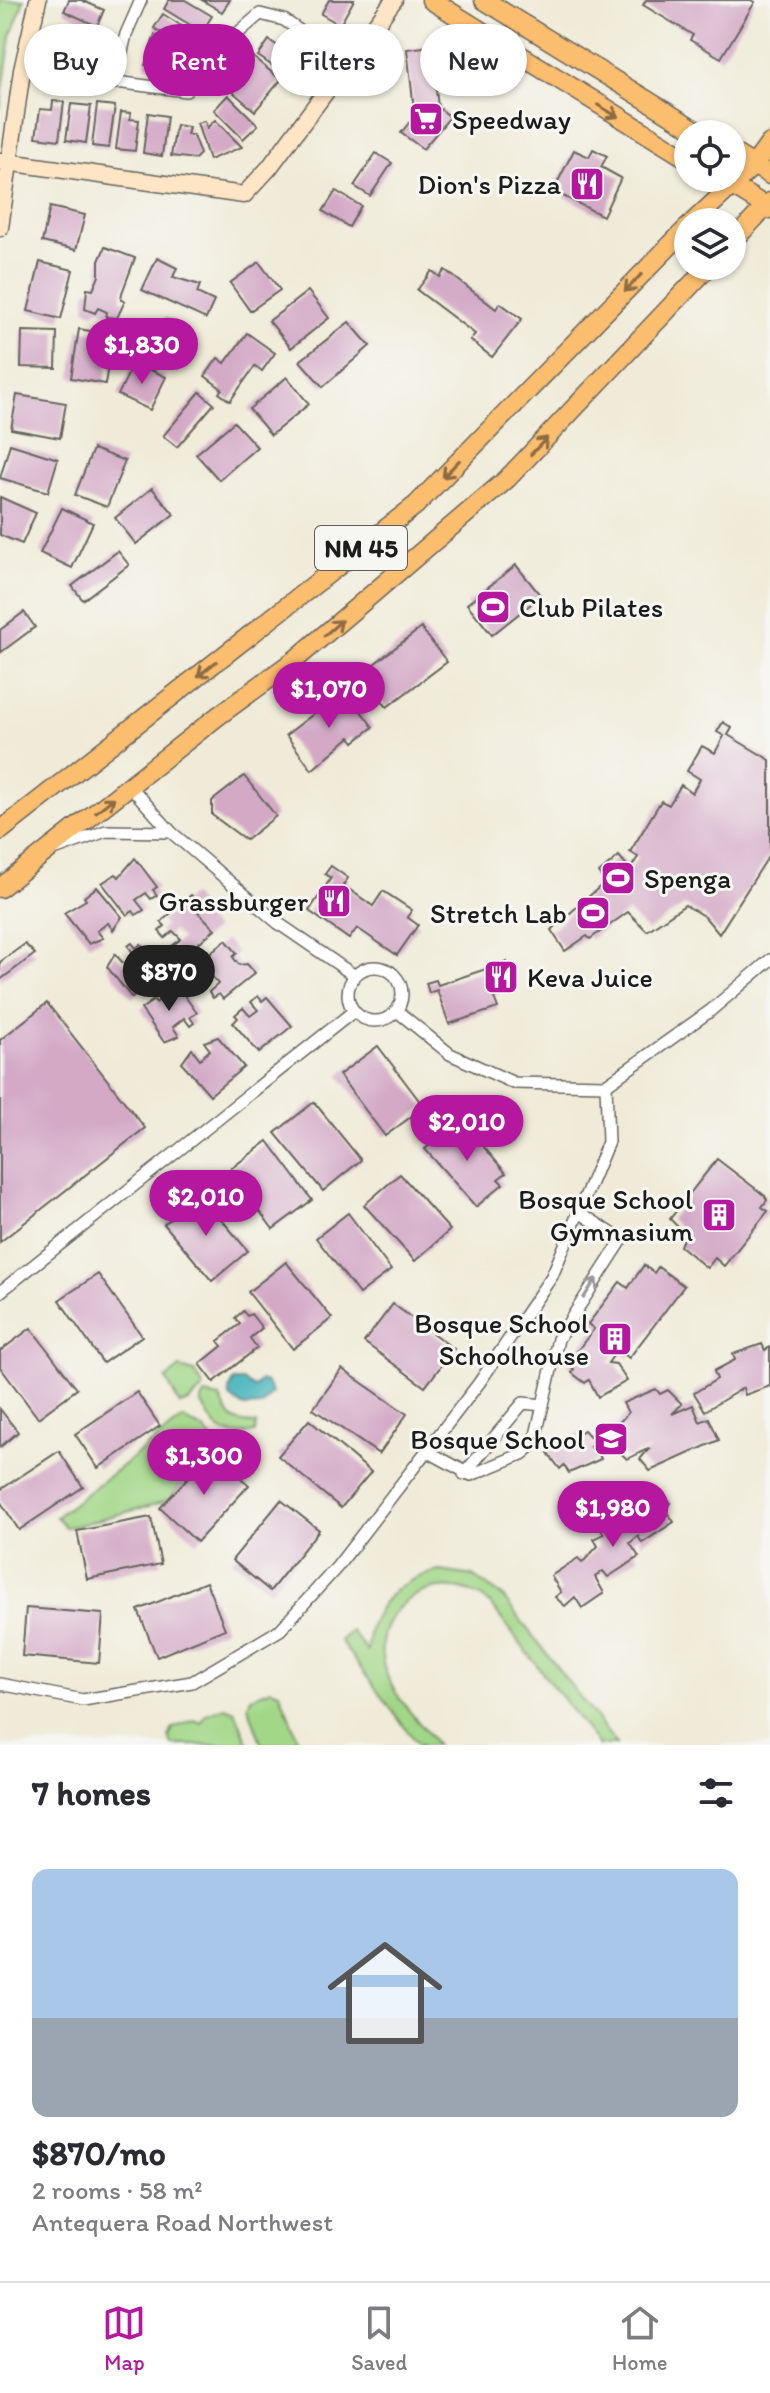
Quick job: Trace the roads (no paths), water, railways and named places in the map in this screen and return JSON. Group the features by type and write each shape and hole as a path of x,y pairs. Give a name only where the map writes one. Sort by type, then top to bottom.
{"main road":[{"path":"431,0 674,150"},
{"path":"484,0 679,120"},
{"path":"762,170 770,143"},
{"path":"704,208 716,192"},
{"path":"744,192 769,206 746,228"},
{"name":"NM 45","path":"0,831 416,505 674,241"},
{"name":"NM 45","path":"0,888 296,659 507,479 696,280"}],"street":[{"path":"0,228 4,162 38,0"},
{"path":"127,32 141,0"},
{"path":"377,24 394,0"},
{"path":"127,84 186,91 238,33 260,14 290,24"},
{"path":"4,162 244,195 323,96"},
{"path":"130,786 171,832 278,923 355,976"},
{"path":"41,855 106,831 171,832"},
{"path":"397,1011 450,1054 514,1083 606,1085 710,1011 770,960"},
{"path":"372,967 391,972 403,994 397,1011 384,1020 374,1022 354,1011 348,994 355,976 372,967"},
{"path":"0,1292 354,1011"},
{"path":"0,1684 83,1700 192,1682 280,1630 337,1567 427,1451 479,1383 552,1276 608,1142 606,1085"},
{"path":"427,1451 464,1474 478,1474 522,1454 534,1444 558,1339 622,1240 579,1212"},
{"path":"464,1474 523,1403 543,1405"}],"water":[{"path":"166,319 173,323 173,341 160,351 151,349 149,346"},
{"path":"234,1381 243,1381 254,1388 260,1381 267,1383 272,1393 261,1406 244,1407 230,1397 229,1389"}],"place":[{"name":"Speedway","path":"426,119"},
{"name":"Dion's Pizza","path":"587,184"},
{"name":"Club Pilates","path":"493,607"},
{"name":"Spenga","path":"618,878"},
{"name":"Grassburger","path":"334,901"},
{"name":"Stretch Lab","path":"593,913"},
{"name":"Keva Juice","path":"501,977"},
{"name":"Bosque School Gymnasium","path":"719,1215"},
{"name":"Bosque School Schoolhouse","path":"615,1339"},
{"name":"Bosque School","path":"611,1439"}]}
